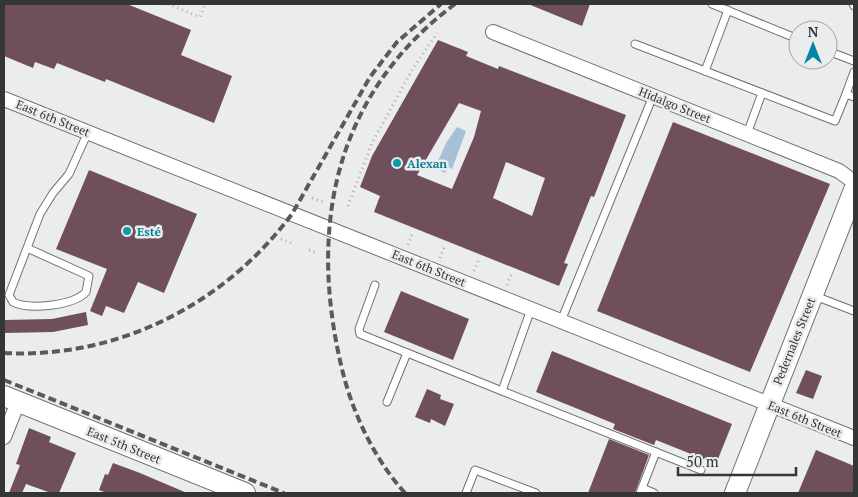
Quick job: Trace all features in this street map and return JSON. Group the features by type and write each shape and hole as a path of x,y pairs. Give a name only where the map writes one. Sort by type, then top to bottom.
{"street":[{"name":"Hidalgo Street","path":"493,32 839,171 854,182"},
{"name":"East 6th Street","path":"4,99 854,438"},
{"name":"Pedernales Street","path":"735,493 854,190"},
{"path":"4,437 11,399"},
{"name":"East 5th Street","path":"11,399 245,493"}],"lane":[{"path":"712,4 788,35"},
{"path":"705,71 728,10"},
{"path":"635,44 835,121 854,72"},
{"path":"838,55 854,61"},
{"path":"747,134 762,93"},
{"path":"846,94 854,97"},
{"path":"561,321 653,96"},
{"path":"27,248 89,276 86,292 72,301 28,307 13,302 8,295 40,214 53,193 69,174 88,132"},
{"path":"374,284 359,332 362,335 701,470"},
{"path":"813,295 854,311"},
{"path":"502,391 532,309"},
{"path":"387,402 407,353"},
{"path":"654,493 641,491 656,452"},
{"path":"466,493 475,470 536,493"}],"path":[{"path":"168,4 200,17 205,4"},
{"path":"348,206 372,143 412,70 437,33"},
{"path":"312,198 323,202"},
{"path":"408,245 413,234"},
{"path":"282,239 291,242"},
{"path":"440,258 444,246"},
{"path":"309,250 317,253"},
{"path":"474,272 478,262"},
{"path":"507,284 511,273"}],"water":[{"path":"457,127 466,131 452,169 448,167 445,173 435,168 446,143"}],"building":[{"path":"4,4 127,4 191,30 181,55 232,76 214,123 106,79 105,82 57,63 54,69 35,62 33,68 4,56"},
{"path":"528,4 590,4 582,26"},
{"name":"Alexan","path":"438,40 468,52 466,56 498,69 499,66 626,115 594,197 591,196 564,263 568,264 559,286 374,212 380,196 360,187 372,156","holes":["459,103 481,111 474,137 452,189 417,175","506,162 545,178 532,216 493,198"]},
{"path":"673,122 830,184 750,372 597,311"},
{"name":"Esté","path":"89,170 197,214 164,293 138,282 124,313 106,306 102,316 90,311 107,269 56,249"},
{"path":"401,291 469,319 453,360 384,332"},
{"path":"86,312 88,325 53,332 4,333 4,320 52,319"},
{"path":"552,351 732,424 716,464 656,440 654,445 613,429 615,424 536,392"},
{"path":"806,370 822,376 813,399 796,393"},
{"path":"427,389 441,395 440,399 454,404 445,426 431,419 430,423 415,417"},
{"path":"29,428 51,437 49,442 76,453 59,493 51,493 26,484 22,493 9,493 20,465 16,464"},
{"path":"609,439 649,455 635,493 588,493"},
{"path":"816,450 854,466 854,493 798,493"},
{"path":"113,463 187,493 107,493 99,490 105,474 108,475"}],"railway":[{"path":"4,353 46,352 87,347 127,336 165,320 201,300 234,275 265,246 292,214 370,77 397,42 441,4"},
{"path":"405,493 385,467 360,423 344,377 333,323 328,271 330,220 339,171 356,125 380,81 413,41 455,4"},
{"path":"4,380 284,493"}],"place":[{"name":"Alexan","path":"397,163"},
{"name":"Esté","path":"127,231"}]}
